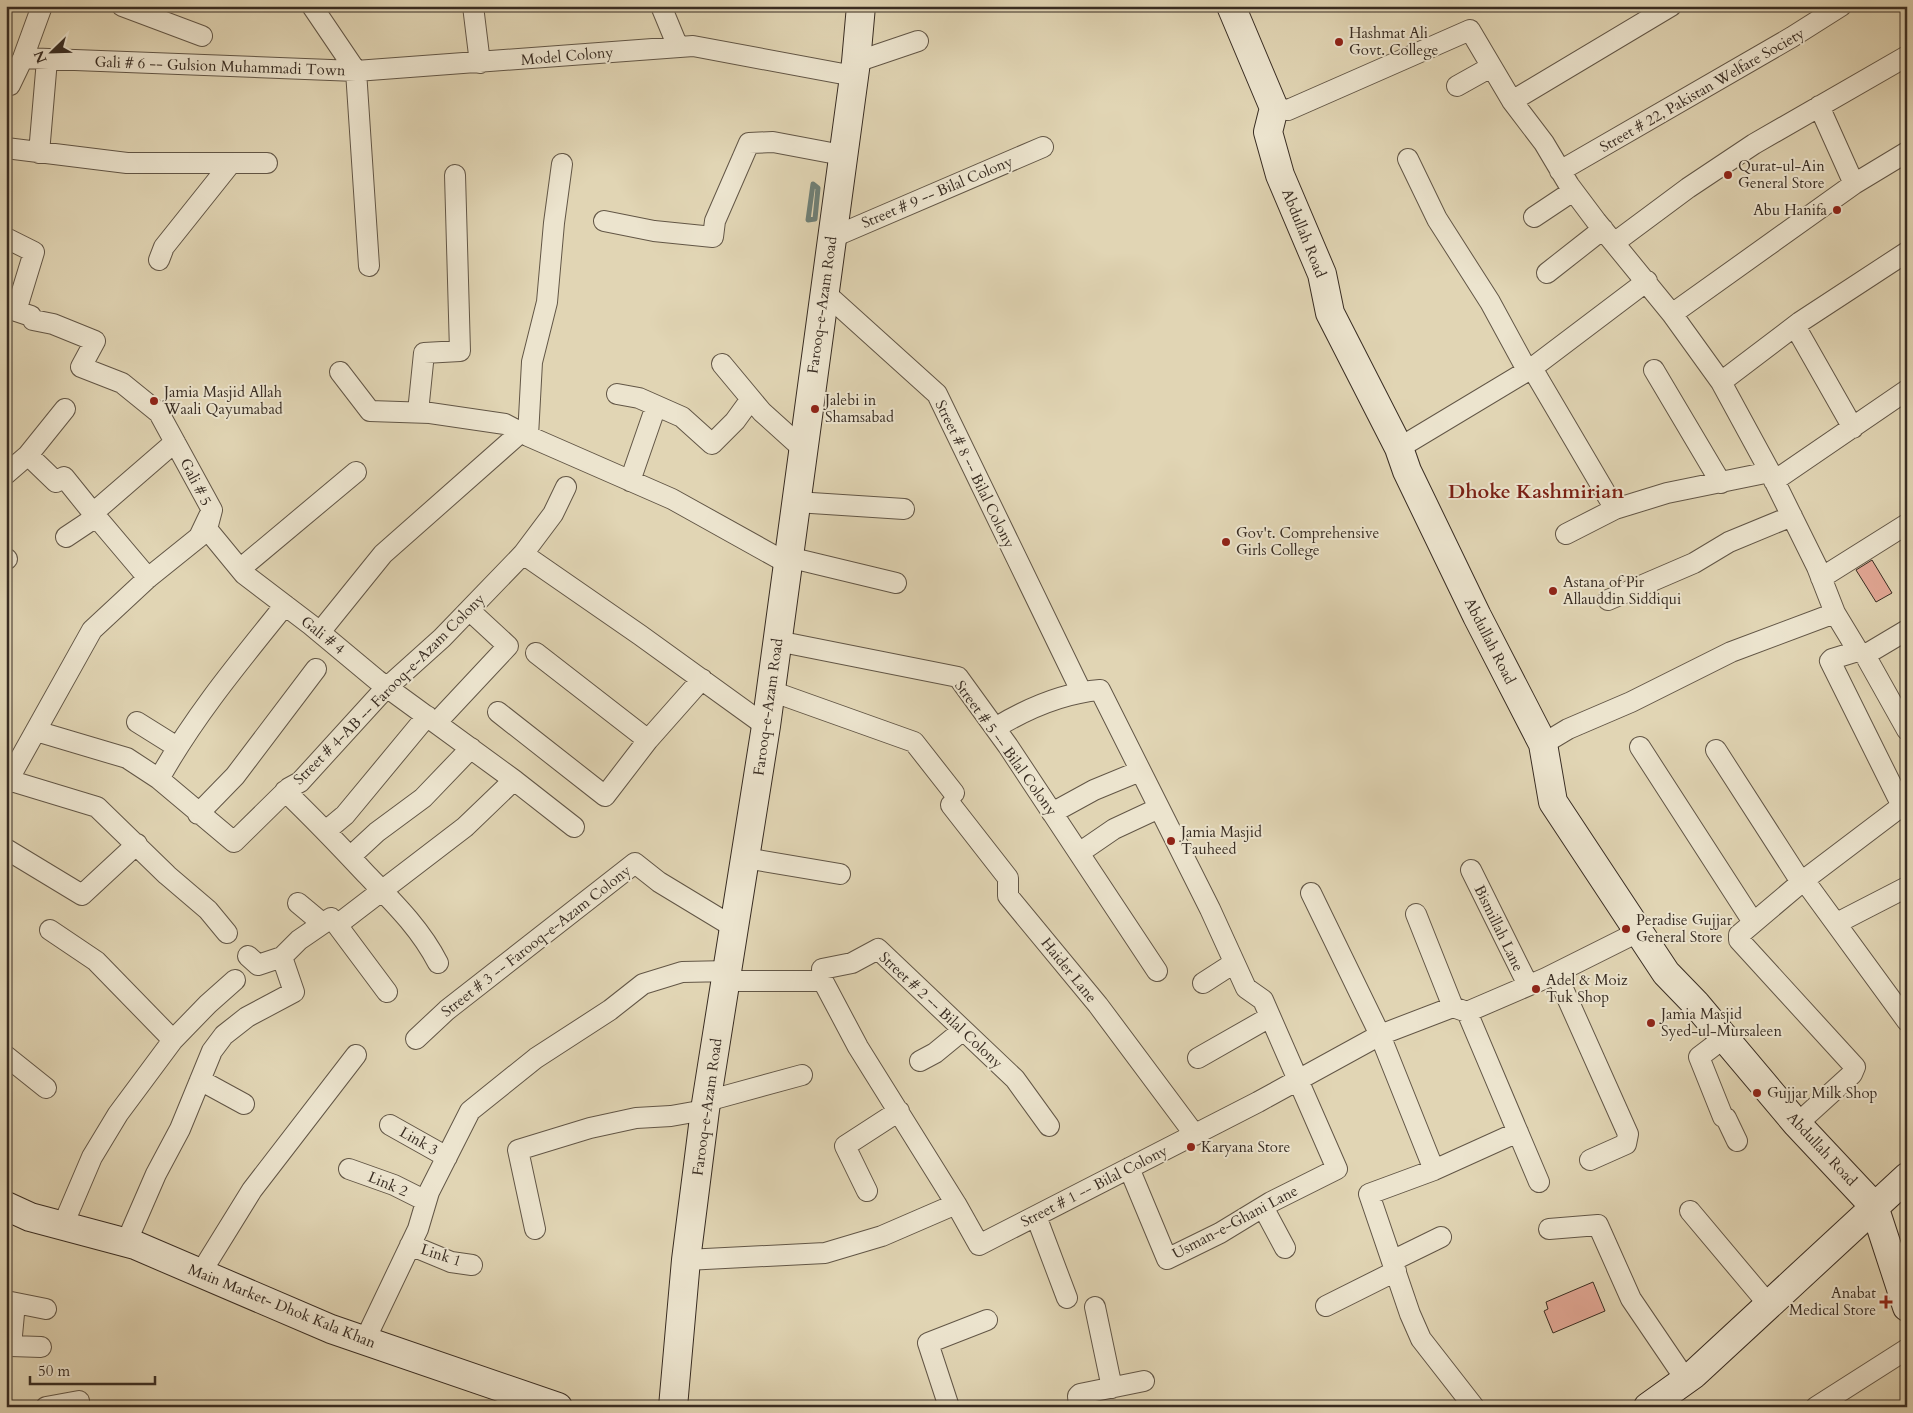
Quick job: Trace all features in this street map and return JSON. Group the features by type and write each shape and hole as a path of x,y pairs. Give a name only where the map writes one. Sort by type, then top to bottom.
{"street":[{"path":"6,83 10,85 23,58 42,6"},
{"path":"122,6 202,36"},
{"path":"312,6 356,71 369,266"},
{"path":"473,6 480,63"},
{"path":"661,6 678,47"},
{"name":"Farooq-e-Azam Road","path":"673,1407 686,1260 706,1105 728,976 771,691 855,69 860,6"},
{"path":"1231,6 1274,108 1288,110 1470,30 1512,102 1544,143 1574,191 1672,314 1721,382 1792,516 1835,613 1907,730"},
{"path":"1512,102 1671,6"},
{"name":"Street # 22, Pakistan Welfare Society","path":"1560,171 1792,37 1841,6"},
{"path":"855,69 918,41"},
{"name":"Model Colony","path":"356,71 693,46 855,69"},
{"path":"1547,273 1688,188 1754,144 1907,56"},
{"name":"Gali # 6 -- Gulsion Muhammadi Town","path":"23,58 356,71"},
{"path":"39,153 47,60"},
{"path":"1457,86 1491,67"},
{"path":"1819,106 1854,184"},
{"name":"Abdullah Road","path":"1274,108 1268,132 1280,175 1322,274 1330,313 1399,448 1407,471 1477,616 1543,744 1553,802 1666,973 1797,1124 1874,1206"},
{"path":"604,222 654,231 713,237 715,221 749,142 773,142 842,155"},
{"name":"Street # 9 -- Bilal Colony","path":"831,238 1043,147"},
{"path":"6,148 127,163 267,164"},
{"path":"1672,314 1854,184 1907,152"},
{"path":"1408,159 1437,219 1490,302 1615,509"},
{"path":"159,260 164,247 231,163"},
{"path":"320,632 383,554 524,434 532,362 547,302 554,223 562,164"},
{"path":"418,412 424,353 460,350 455,175"},
{"path":"1534,217 1574,191"},
{"name":"Gali # 5","path":"6,238 34,252 16,311 31,316 33,320 54,324 95,341 81,367 122,383 159,413 212,510 199,537 148,578 92,630 7,782"},
{"path":"1721,382 1795,326 1905,256"},
{"path":"1399,448 1529,369 1646,281"},
{"name":"Street # 8 -- Bilal Colony","path":"824,292 937,394 1080,691"},
{"path":"1795,326 1853,428"},
{"path":"722,364 762,412 803,449"},
{"path":"1654,370 1721,483"},
{"path":"340,372 370,411 418,412 505,424 672,499 788,560 896,584"},
{"path":"1566,534 1615,509 1666,493 1772,476 1853,428 1907,390"},
{"path":"618,394 639,398 682,417 712,444 735,421 751,399"},
{"path":"630,480 656,406"},
{"path":"6,474 28,455 65,409"},
{"path":"66,537 94,515 175,442"},
{"path":"28,455 56,482 64,477 148,578"},
{"path":"240,569 356,472"},
{"name":"Street # 4-AB -- Farooq-e-Azam Colony","path":"198,814 234,842 285,791 300,782 383,691 469,610 523,554 553,514 566,487"},
{"path":"796,502 904,509"},
{"name":"Gali # 4","path":"212,510 207,529 240,569 388,688 514,780 574,827"},
{"path":"1608,600 1694,563 1729,542 1792,516"},
{"path":"1821,578 1907,524"},
{"path":"523,554 766,726"},
{"path":"159,779 177,747 228,676 285,605"},
{"path":"326,830 345,815 432,720 508,646 469,610"},
{"path":"1543,744 1568,729 1630,702 1731,652 1835,613"},
{"path":"1797,1124 1852,1074 1855,1067 1739,940 1738,935 1802,881 1904,804 1830,661 1861,653 1907,630"},
{"name":"Street # 5 -- Bilal Colony","path":"777,641 958,677 995,728 1157,971"},
{"path":"536,653 648,740"},
{"path":"36,731 127,758 159,779 198,814 235,776 316,669"},
{"path":"498,712 605,796 648,740 702,679"},
{"path":"995,728 1028,708 1080,691 1100,690 1246,988 1263,1000 1298,1080"},
{"name":"Haider Lane","path":"771,691 914,742 1008,878 1008,896 1098,1005 1195,1134"},
{"path":"137,722 177,747"},
{"path":"351,856 377,832 423,798 468,746"},
{"path":"1640,747 1753,922"},
{"path":"1716,750 1802,881 1837,923 1892,1003 1905,1016"},
{"path":"1052,813 1094,790 1140,771"},
{"path":"248,956 258,965 282,957 329,924 384,890 465,827 514,780"},
{"path":"7,782 97,807 167,875 208,910 227,934"},
{"path":"285,791 384,890 429,945 438,963"},
{"path":"1079,853 1114,829 1159,808"},
{"path":"6,849 82,895 137,844"},
{"path":"746,858 840,874"},
{"name":"Street # 3 -- Farooq-e-Azam Colony","path":"416,1039 462,998 635,863 659,882 735,928"},
{"name":"Bismillah Lane","path":"1471,870 1528,985"},
{"path":"1837,923 1907,887"},
{"path":"1311,893 1380,1035 1434,1170"},
{"path":"298,903 329,924 387,992"},
{"path":"1416,914 1540,1182"},
{"path":"50,930 96,961 173,1040"},
{"name":"Street # 1 -- Bilal Colony","path":"956,1204 979,1245 1195,1134 1380,1035 1528,985 1638,932"},
{"name":"Street # 2 -- Bilal Colony","path":"823,982 822,969 852,963 878,949 1015,1079 1048,1126"},
{"path":"126,1243 212,1051 224,1035 247,1017 294,992 282,957"},
{"path":"1203,983 1234,963"},
{"path":"365,1340 410,1245 426,1201 470,1111 536,1058 610,1010 643,984 682,972 823,982 858,1047 956,1204 882,1236 825,1253 686,1260"},
{"path":"1556,973 1628,1134 1626,1144 1590,1160"},
{"path":"63,1225 92,1157 118,1114 173,1040 208,1004 235,980"},
{"path":"1198,1058 1270,1017"},
{"path":"920,1061 935,1053 963,1030"},
{"path":"1724,1038 1699,1057 1723,1117 1726,1118 1737,1141"},
{"path":"200,1274 252,1190 356,1055"},
{"path":"6,1056 46,1088"},
{"path":"535,1229 518,1150 590,1128 636,1118 671,1116 802,1076"},
{"path":"200,1080 244,1104"},
{"name":"Usman-e-Ghani Lane","path":"1129,1168 1167,1259 1220,1233 1263,1207 1337,1169 1298,1080"},
{"path":"867,1191 845,1146 899,1111"},
{"name":"Link 3","path":"390,1125 447,1158"},
{"path":"1474,1407 1421,1339 1369,1194 1434,1170 1518,1132"},
{"name":"Link 2","path":"349,1169 394,1185 426,1201"},
{"path":"1648,1407 1686,1380 1907,1177"},
{"name":"Main Market- Dhok Kala Khan","path":"6,1206 30,1217 126,1243 331,1329 558,1407"},
{"path":"1874,1206 1907,1307"},
{"path":"1263,1207 1285,1248"},
{"path":"1690,1211 1769,1305"},
{"path":"1036,1216 1067,1298"},
{"path":"1549,1229 1598,1225 1631,1299 1686,1380"},
{"path":"1326,1306 1442,1237"},
{"name":"Link 1","path":"410,1245 451,1262 472,1265"},
{"path":"41,1347 11,1346 11,1302 46,1309"},
{"path":"1095,1307 1112,1388"},
{"path":"949,1407 928,1343 987,1320"},
{"path":"1816,1407 1907,1349"},
{"path":"1079,1407 1078,1396 1080,1394 1144,1381"},
{"path":"46,1407 79,1401"}],"building":[{"path":"1872,560 1892,593 1876,602 1856,570"},
{"path":"1593,1282 1605,1311 1553,1333 1544,1311 1548,1309 1546,1302"}],"waterway":[{"path":"813,184 818,188 815,219 808,220 813,184"}],"place":[{"name":"Hashmat Ali Govt. College","path":"1339,42"},
{"name":"Qurat-ul-Ain General Store","path":"1728,175"},
{"name":"Abu Hanifa","path":"1837,210"},
{"name":"Jamia Masjid Allah Waali Qayumabad","path":"154,401"},
{"name":"Jalebi in Shamsabad","path":"815,409"},
{"name":"Gov't. Comprehensive Girls College","path":"1226,542"},
{"name":"Astana of Pir Allauddin Siddiqui","path":"1553,591"},
{"name":"Jamia Masjid Tauheed","path":"1171,841"},
{"name":"Peradise Gujjar General Store","path":"1626,929"},
{"name":"Adel & Moiz Tuk Shop","path":"1536,989"},
{"name":"Jamia Masjid Syed-ul-Mursaleen","path":"1651,1023"},
{"name":"Gujjar Milk Shop","path":"1757,1093"},
{"name":"Karyana Store","path":"1191,1147"},
{"name":"Anabat Medical Store","path":"1886,1302"}],"district":[{"name":"Dhoke Kashmirian","path":"1536,491"}]}
